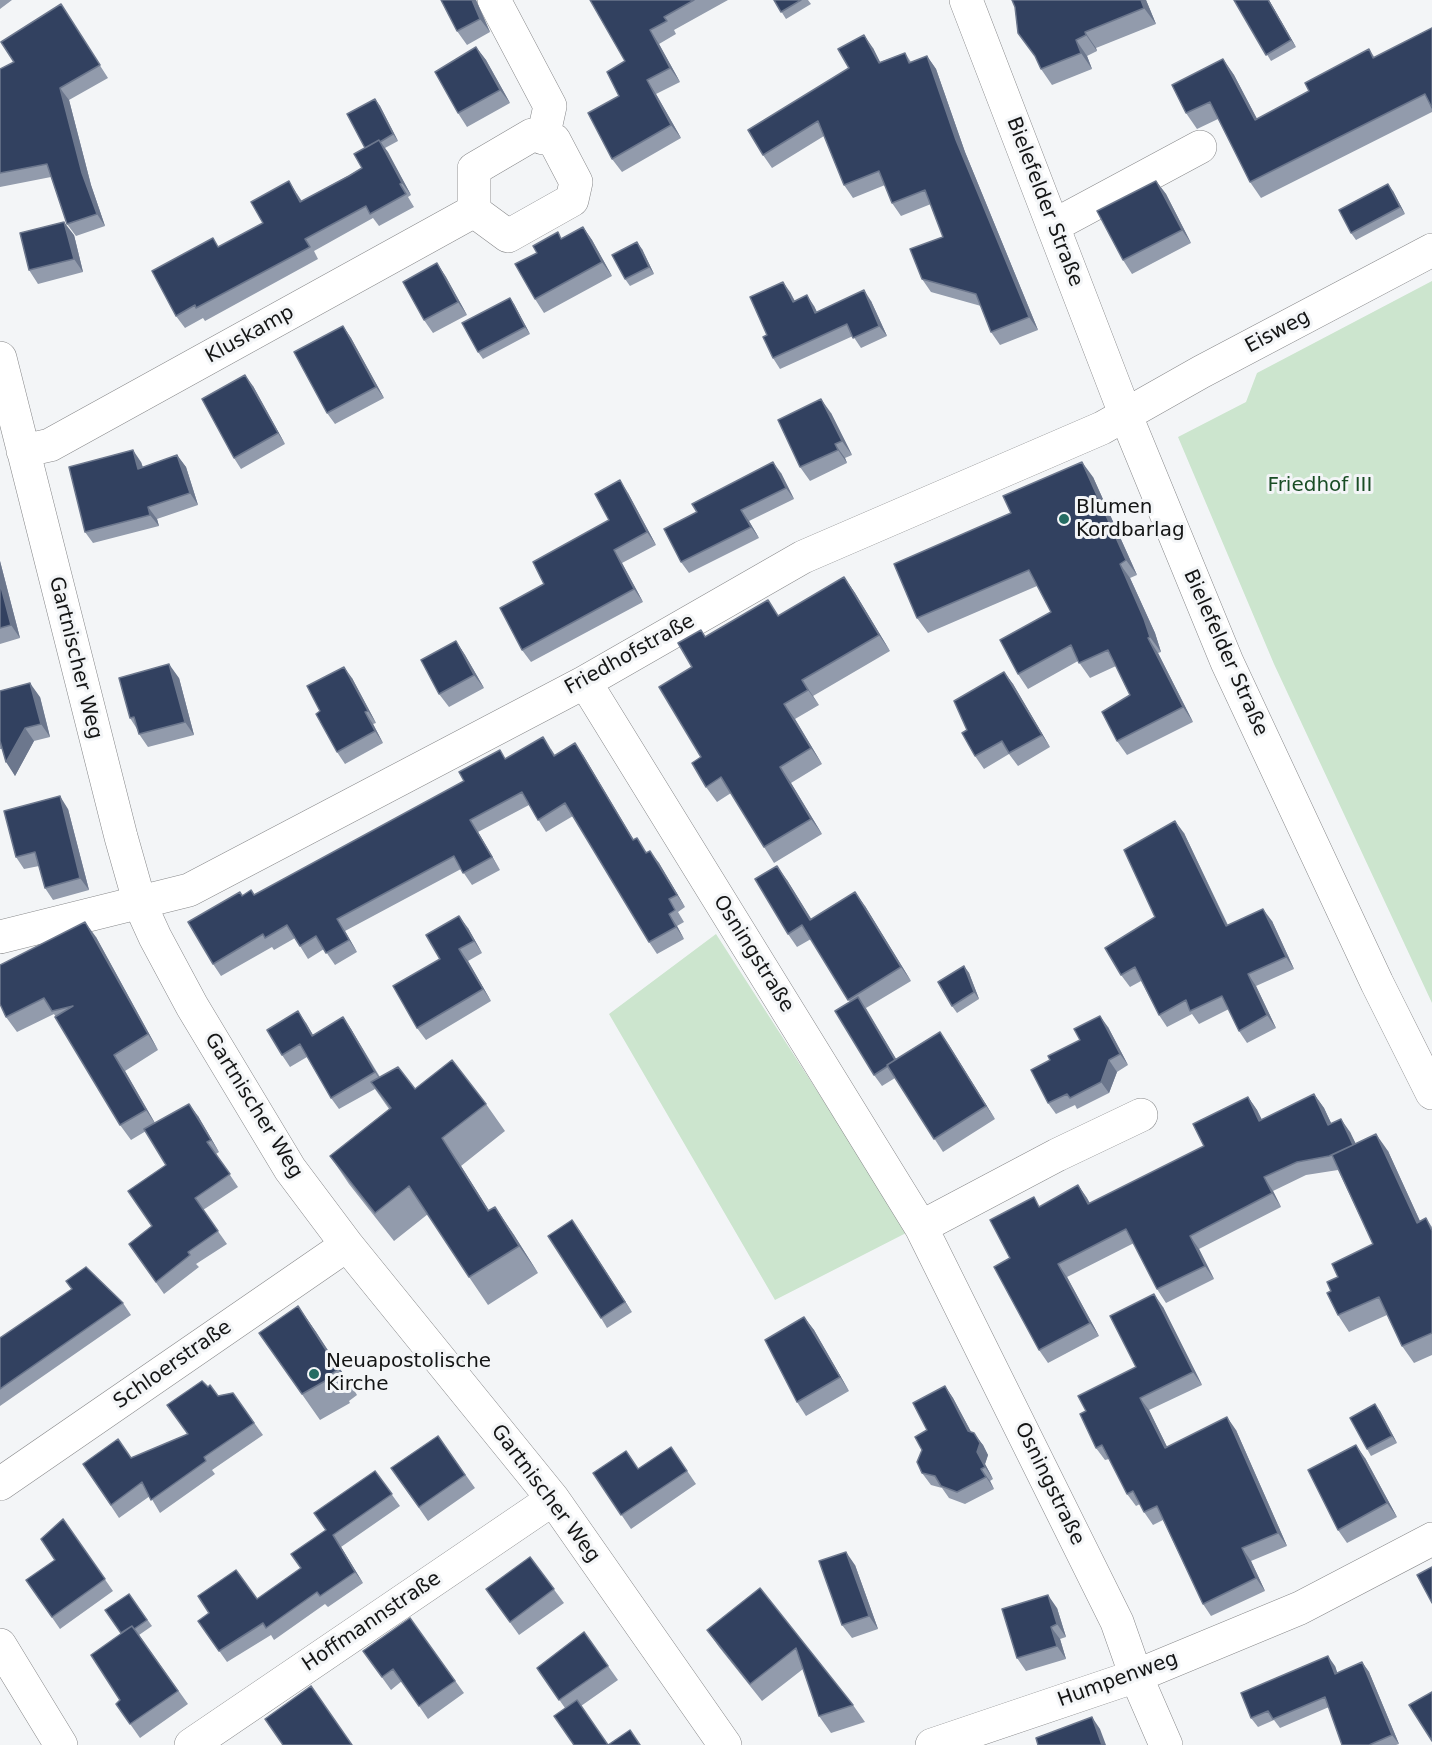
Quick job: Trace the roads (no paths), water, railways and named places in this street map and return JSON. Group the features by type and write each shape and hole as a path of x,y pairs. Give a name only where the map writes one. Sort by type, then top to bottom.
{"street":[{"path":"494,0 550,106 543,138"},
{"name":"Bielefelder Straße","path":"966,0 1126,416 1227,662 1372,972 1432,1093"},
{"path":"532,135 554,140 576,182 572,200 508,236 474,211 474,169 532,135"},
{"path":"1053,226 1200,147"},
{"name":"Kluskamp","path":"23,451 50,445 474,211"},
{"name":"Eisweg","path":"1126,416 1201,372 1432,250"},
{"name":"Gartnischer Weg","path":"0,358 140,904 155,938 192,1006 290,1169 347,1245 553,1499 725,1745"},
{"name":"Friedhofstraße","path":"0,937 189,890 585,682 803,556 1126,416"},
{"name":"Osningstraße","path":"585,682 921,1227 1117,1622 1136,1676 1166,1745"},
{"path":"921,1227 1057,1155 1141,1115"},
{"name":"Schloerstraße","path":"0,1484 347,1245"},
{"name":"Hoffmannstraße","path":"191,1745 553,1499"},
{"name":"Humpenweg","path":"932,1745 1136,1676 1300,1608 1432,1539"},
{"path":"0,1644 61,1745"}],"place":[{"name":"Blumen Kordbarlag","path":"1064,519"},
{"name":"Neuapostolische Kirche","path":"314,1374"}],"park label":[{"name":"Friedhof III","path":"1320,486"}]}
